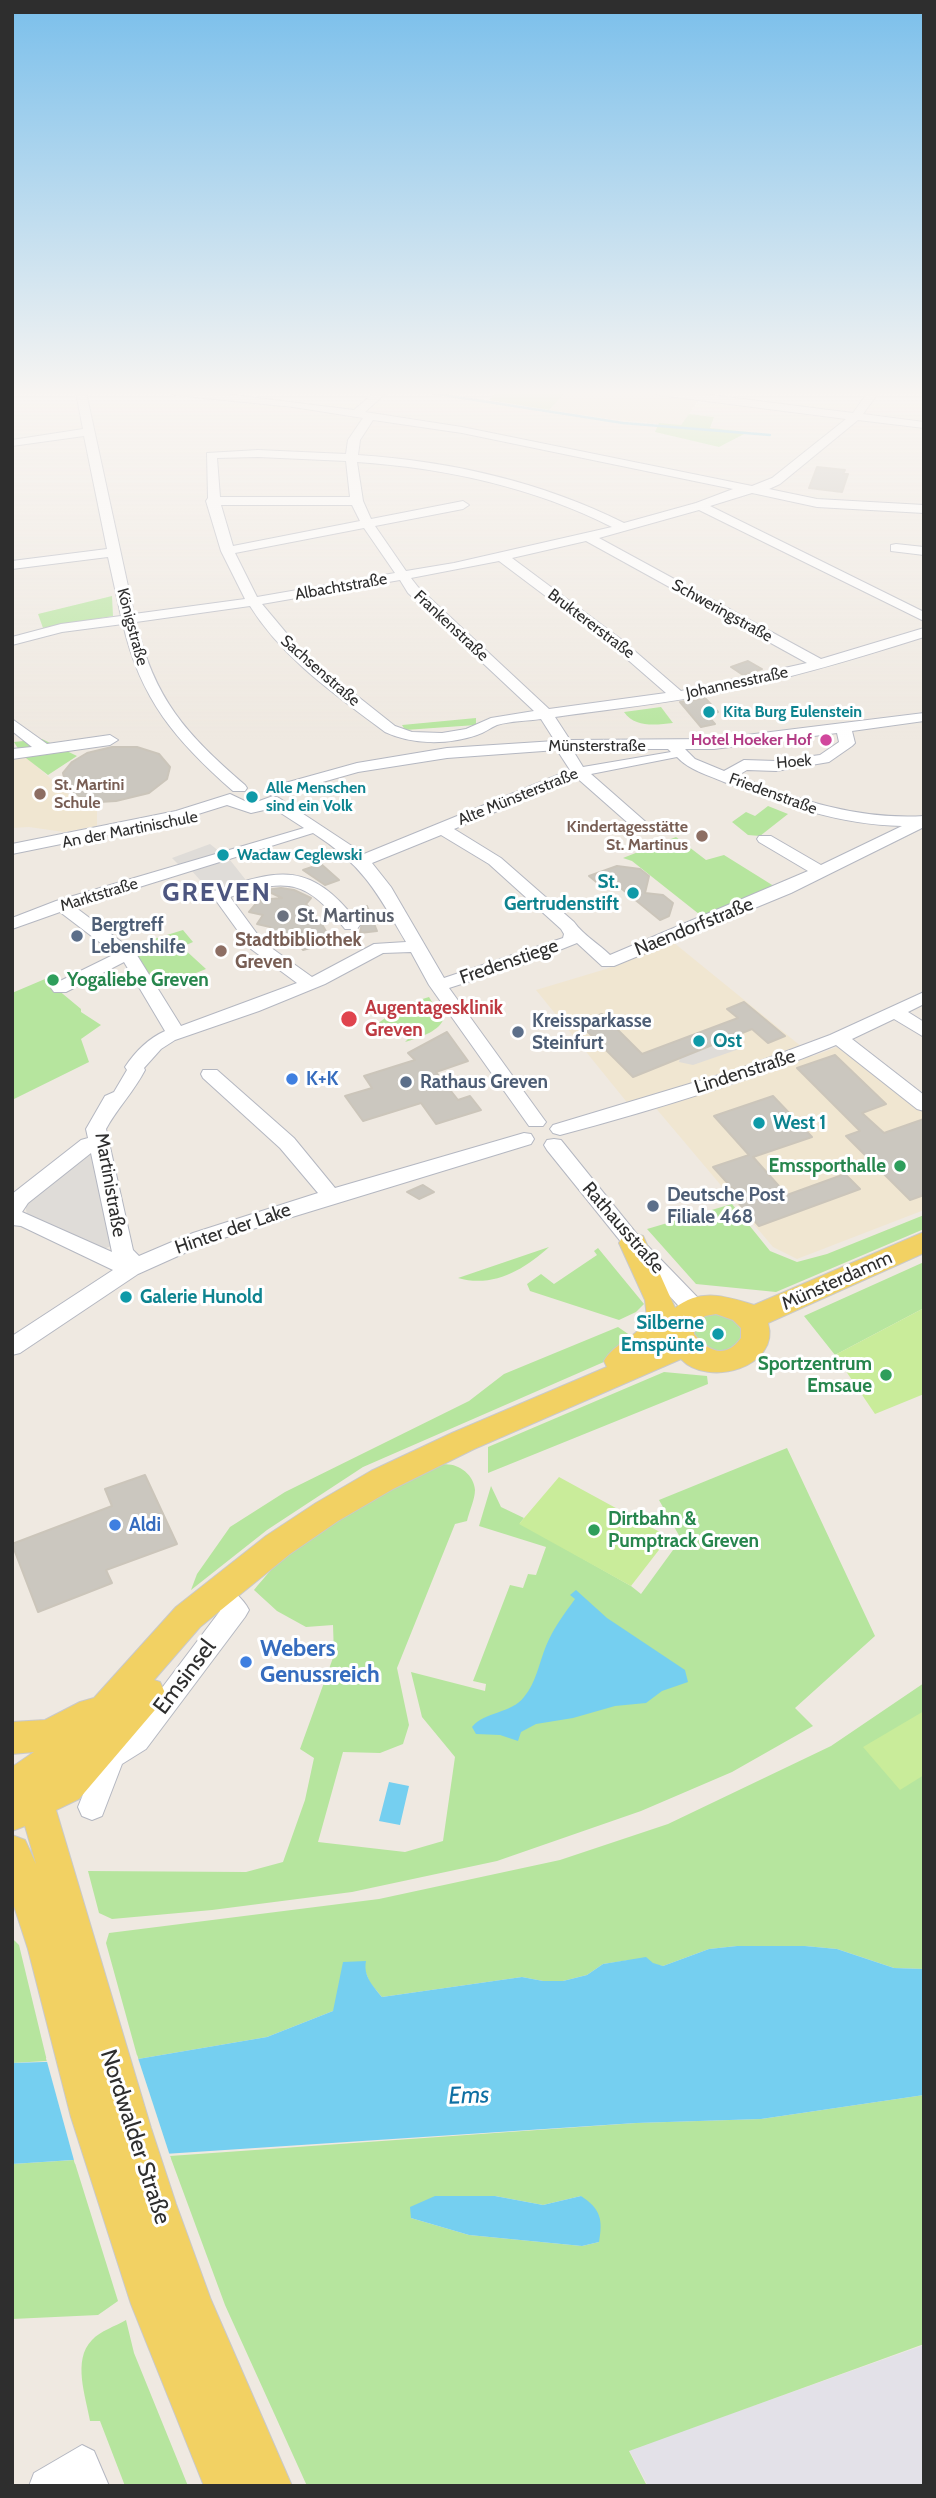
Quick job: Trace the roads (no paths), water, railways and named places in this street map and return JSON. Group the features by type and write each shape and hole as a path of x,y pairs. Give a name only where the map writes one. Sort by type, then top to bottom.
{"main road":[{"path":"577,1391 648,1341 662,1318 659,1300 633,1242"},
{"name":"Münsterdamm","path":"750,1320 924,1242"},
{"path":"705,1305 729,1307 750,1320 757,1337 754,1346 748,1354 737,1359 714,1361 692,1353 679,1337 680,1321 694,1308 705,1305"},
{"path":"18,1793 76,1744 188,1617 278,1545 327,1512 382,1480 577,1391 684,1346"},
{"path":"18,1793 66,1787 106,1752 195,1636 218,1594"},
{"path":"12,1738 38,1738 57,1732 121,1695"},
{"name":"Nordwalder Straße","path":"18,1793 44,1826 63,1944 130,2128 172,2304 228,2486"},
{"name":"Nordwalder Straße","path":"17,1871 63,1944"},
{"name":"Nordwalder Straße","path":"172,2304 268,2486"}],"street":[{"name":"Königstraße","path":"105,509 146,678 159,702 235,798"},
{"name":"Sachsenstraße","path":"214,509 227,551 251,601 297,655 392,731 403,736 425,738 469,733 483,729 491,722 545,713"},
{"name":"Frankenstraße","path":"360,509 367,524 402,577 426,604 545,713 565,745 564,752 579,772"},
{"path":"227,551 445,509"},
{"path":"589,509 624,527"},
{"name":"Albachtstraße","path":"12,641 61,628 130,620 402,577 589,537 691,509"},
{"path":"705,509 924,617"},
{"name":"Schweringstraße","path":"589,537 819,664"},
{"path":"896,548 924,551"},
{"path":"12,565 114,552"},
{"name":"Bruktererstraße","path":"502,557 617,643 678,696"},
{"name":"Johannesstraße","path":"545,713 678,696 753,681 923,633"},
{"name":"Münsterstraße","path":"268,800 336,773 400,760 565,745 676,752 714,744 924,717"},
{"path":"12,723 45,750"},
{"name":"Hoek","path":"726,777 744,765 776,766 824,759 847,743 844,729"},
{"path":"12,754 110,740"},
{"name":"Alte Münsterstraße","path":"359,862 579,772 676,752"},
{"name":"Friedenstraße","path":"676,752 690,762 726,777 822,812 896,822 924,821"},
{"path":"579,772 642,827"},
{"path":"235,798 258,785 268,800 306,832 359,862"},
{"path":"235,798 268,800 341,844 380,883 438,985 530,1131 551,1123 557,1137"},
{"name":"An der Martinischule","path":"16,848 126,833 235,798"},
{"name":"Naendorfstraße","path":"573,934 586,941 608,961 680,934 821,872 924,821"},
{"name":"Fredenstiege","path":"438,985 483,974 570,942 573,934 568,926 495,861 465,845 442,828"},
{"name":"Marktstraße","path":"12,924 62,905 306,832"},
{"path":"765,839 821,872"},
{"path":"308,982 274,962 253,945 220,895 278,877 302,879 327,897 351,925"},
{"path":"62,905 129,956 176,1033"},
{"name":"Martinistraße","path":"133,1267 123,1252 96,1129 112,1100 121,1096 136,1070 134,1067 154,1045 176,1033 253,1007 318,980 380,948 418,947"},
{"path":"60,988 119,958 129,956"},
{"name":"Lindenstraße","path":"557,1137 840,1039 924,998"},
{"path":"896,1012 924,1031"},
{"path":"840,1039 924,1105"},
{"path":"210,1074 287,1143 331,1196"},
{"name":"Hinter der Lake","path":"133,1267 200,1238 530,1131"},
{"name":"Rathausstraße","path":"557,1137 633,1242 694,1308"},
{"path":"12,1212 20,1198 88,1145 100,1143"},
{"path":"12,1218 25,1220 75,1245 133,1267"},
{"path":"12,1347 133,1267"},
{"path":"92,1807 106,1752"},
{"path":"47,2486 87,2474"}],"water":[{"path":"576,1590 607,1618 685,1670 688,1682 662,1691 646,1703 615,1706 573,1718 536,1724 521,1732 518,1741 500,1735 476,1734 472,1727 477,1722 519,1703 528,1691 549,1640 575,1599 570,1595"},
{"path":"389,1782 409,1786 400,1825 379,1821"},
{"name":"Ems","path":"737,1946 837,1949 894,1968 924,1969 924,2095 761,2119 636,2123 12,2164 12,2063 138,2059 267,2037 333,2011 343,1962 366,1961 367,1976 382,1997 522,1977 563,1981 587,1975 603,1964 646,1957 663,1966 709,1949"},
{"path":"435,2196 495,2196 543,2205 581,2196 597,2210 601,2227 599,2242 582,2246 469,2235 411,2218 410,2207"}],"place":[{"name":"Kita Burg Eulenstein","path":"709,712"},
{"name":"Hotel Hoeker Hof","path":"826,740"},
{"name":"St. Martini Schule","path":"40,794"},
{"name":"Alle Menschen sind ein Volk","path":"252,797"},
{"name":"Kindertagesstätte St. Martinus","path":"702,836"},
{"name":"Wacław Ceglewski","path":"223,855"},
{"name":"St. Gertrudenstift","path":"633,893"},
{"name":"St. Martinus","path":"283,916"},
{"name":"Bergtreff Lebenshilfe","path":"77,936"},
{"name":"Stadtbibliothek Greven","path":"221,951"},
{"name":"Yogaliebe Greven","path":"53,980"},
{"name":"Augentagesklinik Greven","path":"349,1019"},
{"name":"Kreissparkasse Steinfurt","path":"518,1032"},
{"name":"Ost","path":"699,1041"},
{"name":"K+K","path":"292,1079"},
{"name":"Rathaus Greven","path":"406,1082"},
{"name":"West 1","path":"759,1123"},
{"name":"Emssporthalle","path":"900,1166"},
{"name":"Deutsche Post Filiale 468","path":"653,1206"},
{"name":"Galerie Hunold","path":"126,1297"},
{"name":"Silberne Emspünte","path":"718,1334"},
{"name":"Sportzentrum Emsaue","path":"886,1375"},
{"name":"Aldi","path":"115,1525"},
{"name":"Dirtbahn & Pumptrack Greven","path":"594,1530"},
{"name":"Webers Genussreich","path":"246,1662"}],"district":[{"name":"GREVEN","path":"217,893"}]}
